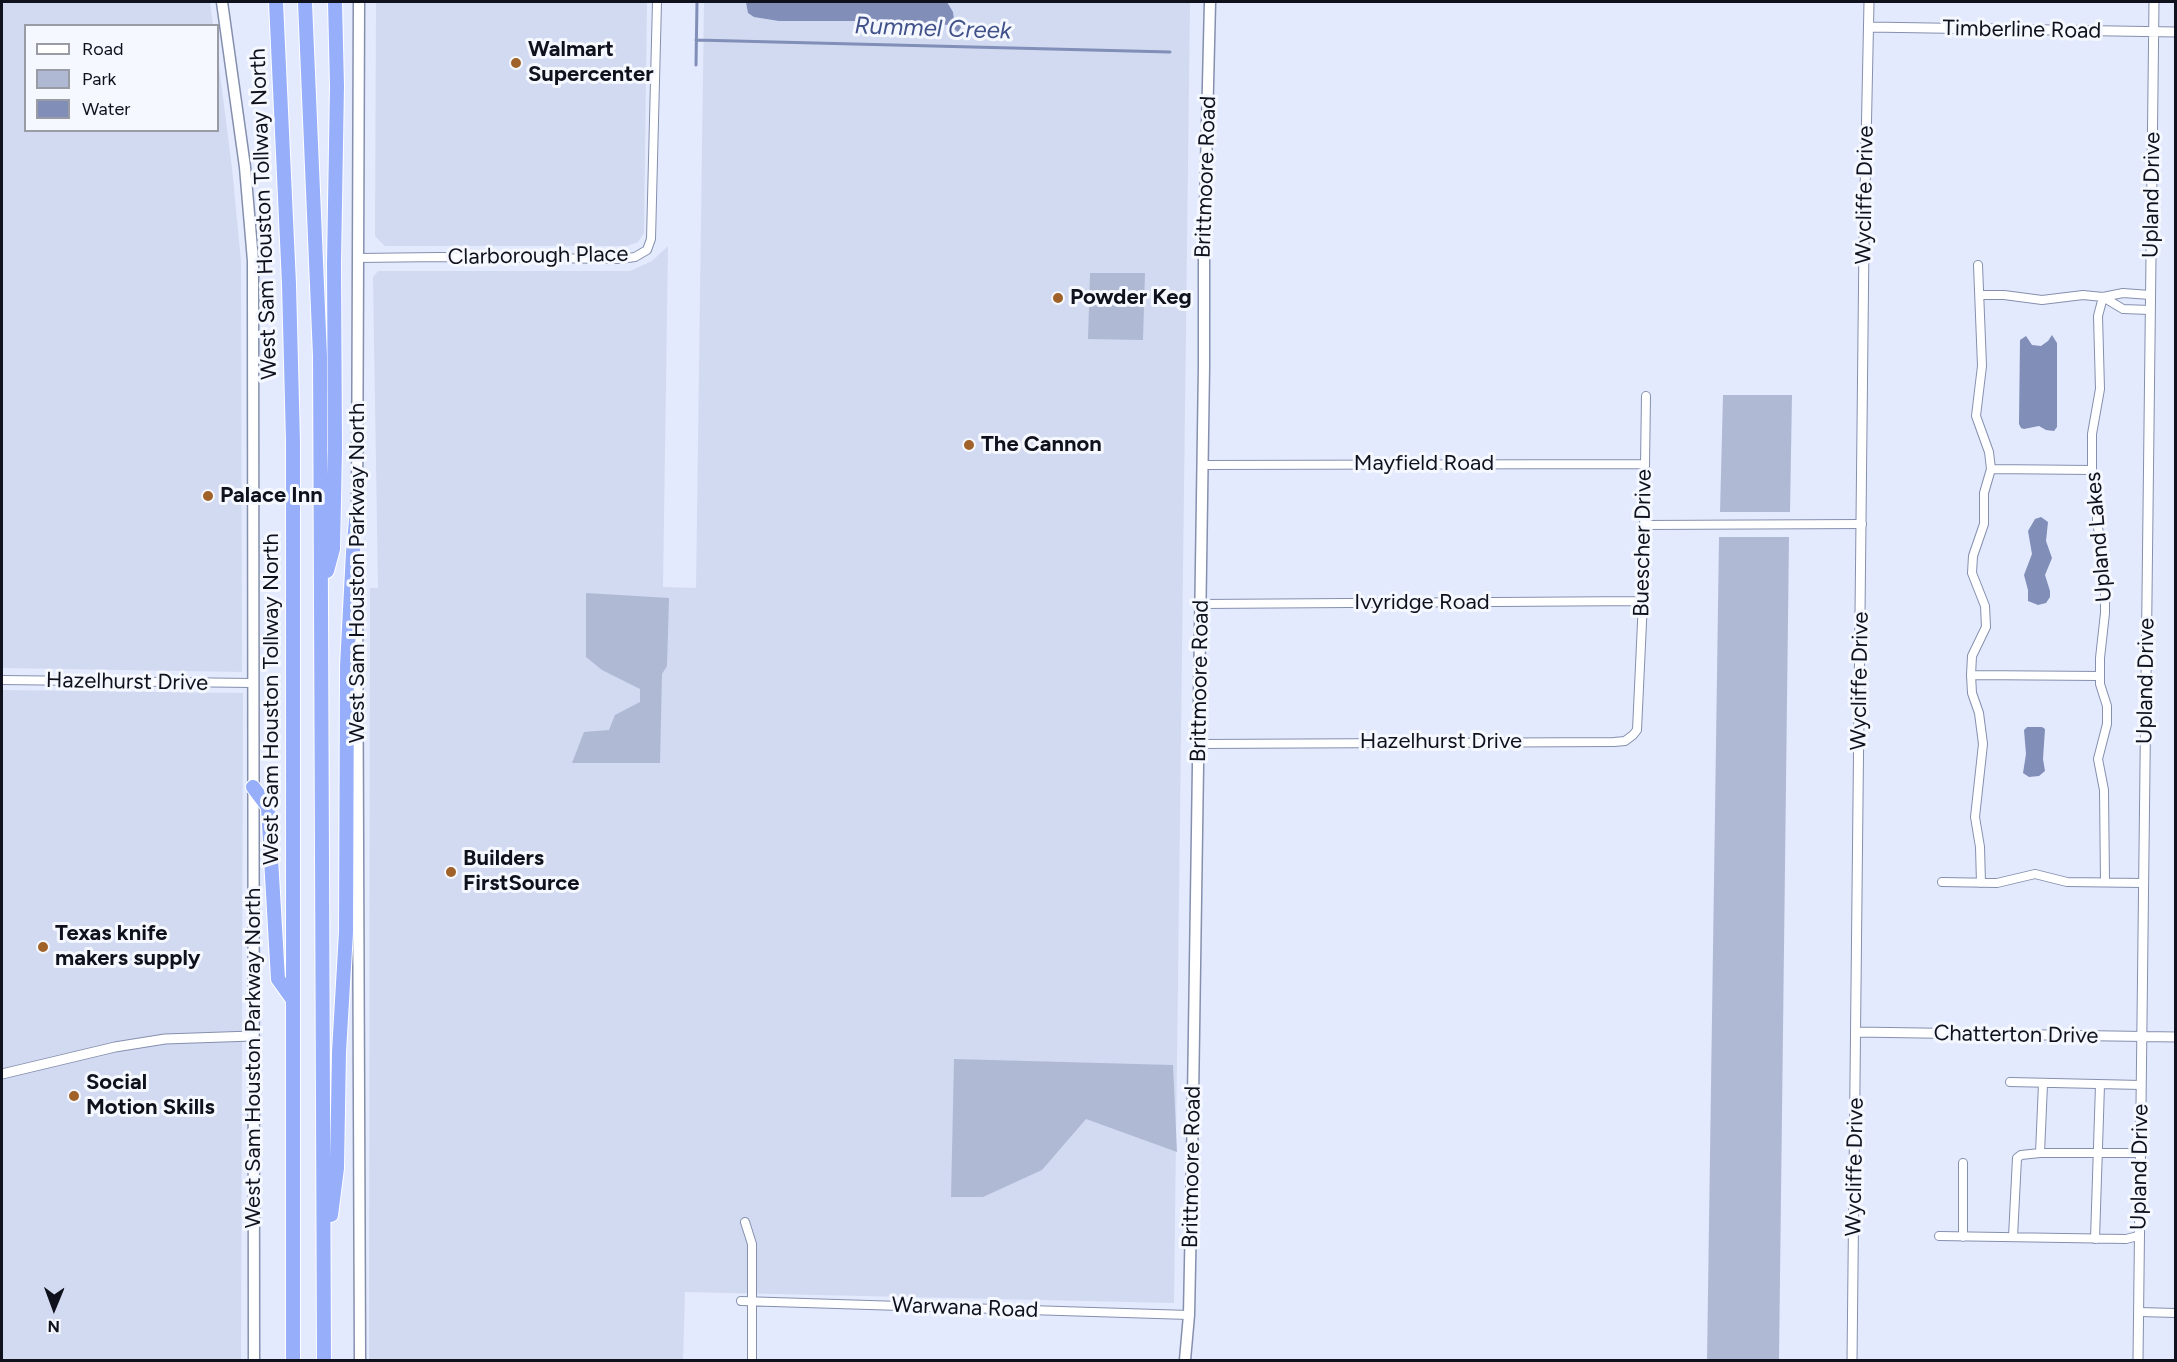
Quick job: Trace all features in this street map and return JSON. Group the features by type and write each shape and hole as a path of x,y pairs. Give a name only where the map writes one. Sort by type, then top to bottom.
{"highway":[{"name":"West Sam Houston Tollway North","path":"276,2 293,442 293,1360"},
{"path":"305,2 320,356 324,1360"},
{"path":"322,584 333,549 337,86 335,2"},
{"path":"324,1265 338,1168 339,1052 346,932 347,666 357,510"},
{"path":"253,787 268,807 278,979 293,1000"}],"main road":[{"name":"West Sam Houston Parkway North","path":"222,2 245,167 253,261 254,1360"},
{"name":"West Sam Houston Parkway North","path":"359,2 357,510 360,1360"},
{"name":"Brittmoore Road","path":"1185,1360 1189,1315 1203,465 1204,249 1210,2"}],"street":[{"name":"Clarborough Place","path":"358,258 621,259 635,257 647,250 652,225 657,2"},
{"name":"Wycliffe Drive","path":"1852,1360 1864,241 1869,2"},
{"name":"Upland Drive","path":"2138,1360 2154,2"},
{"name":"Timberline Road","path":"1869,27 2175,32"},
{"path":"1977,266 1982,366 1976,416 1989,452 1991,470 1984,493 1984,524 1973,556 1972,573 1984,606 1986,627 1972,656 1971,675 1972,693 1979,712 1983,744 1975,817 1980,848 1981,883"},
{"path":"1980,295 2004,295 2042,300 2083,295 2103,297 2123,293 2150,295"},
{"path":"2103,297 2123,309 2150,310"},
{"name":"Upland Lakes","path":"2103,297 2098,316 2100,389 2092,434 2092,470 2097,495 2097,522 2105,567 2106,613 2100,684 2107,706 2108,724 2098,759 2104,790 2105,882"},
{"name":"Buescher Drive","path":"1638,689 1643,602 1646,396"},
{"name":"Mayfield Road","path":"1203,465 1645,464"},
{"path":"1991,470 2092,470"},
{"path":"1644,525 1862,524"},
{"name":"Ivyridge Road","path":"1201,604 1643,602"},
{"path":"1971,675 2100,676"},
{"name":"Hazelhurst Drive","path":"2,680 253,683"},
{"name":"Hazelhurst Drive","path":"1199,744 1625,741 1637,730 1638,689"},
{"path":"1942,882 1997,883 2035,874 2067,882 2143,883"},
{"name":"Chatterton Drive","path":"1857,1032 2175,1037"},
{"path":"2,1074 115,1047 165,1039 252,1036"},
{"path":"2010,1082 2141,1085"},
{"path":"2040,1153 2043,1084"},
{"path":"2095,1239 2100,1085"},
{"path":"2013,1238 2017,1158 2021,1155 2040,1153 2140,1154"},
{"path":"1963,1163 1963,1237"},
{"path":"745,1222 752,1244 752,1360"},
{"path":"1939,1236 2126,1239 2138,1236"},
{"name":"Warwana Road","path":"741,1301 1189,1315"},
{"path":"2139,1312 2175,1313"}],"shaded area":[{"path":"2,2 210,2 213,24 24,24 24,132 219,132 219,66 241,261 242,672 2,668"},
{"path":"376,2 647,2 644,233 638,242 627,246 385,246 375,236"},
{"path":"704,2 1190,2 1174,1303 685,1292 683,1360 369,1360 370,588 378,588 373,277 378,271 630,271 652,261 668,246 663,587 696,588"},
{"path":"2,690 243,693 241,1360 2,1360"}],"green space":[{"path":"1090,273 1145,273 1143,340 1088,339"},
{"path":"1723,395 1792,395 1790,512 1720,512"},
{"path":"1719,537 1789,537 1779,1360 1707,1360"},
{"path":"586,593 669,598 667,666 662,674 660,763 572,763 584,732 609,730 615,715 640,702 640,689 602,670 586,657"},
{"path":"954,1059 1173,1065 1177,1152 1086,1119 1042,1170 983,1197 951,1197"}],"water":[{"path":"746,2 947,2 953,12 954,20 961,27 958,32 949,25 888,21 779,21 754,17 748,13"},
{"path":"2052,335 2057,343 2057,427 2054,431 2039,426 2024,429 2019,424 2020,340 2026,336 2032,345 2041,346"},
{"path":"2041,517 2048,522 2046,541 2052,558 2045,575 2050,597 2046,603 2038,605 2028,601 2024,575 2032,554 2028,531 2035,519"},
{"path":"2027,727 2045,729 2043,759 2045,771 2039,776 2029,777 2023,773 2026,754 2024,730"}],"waterway":[{"path":"696,65 697,2"},
{"name":"Rummel Creek","path":"696,40 1170,52"}],"place":[{"name":"Walmart Supercenter","path":"516,63"},
{"name":"Powder Keg","path":"1058,298"},
{"name":"The Cannon","path":"969,445"},
{"name":"Palace Inn","path":"208,496"},
{"name":"Builders FirstSource","path":"451,872"},
{"name":"Texas knife makers supply","path":"43,947"},
{"name":"Social Motion Skills","path":"74,1096"}]}
